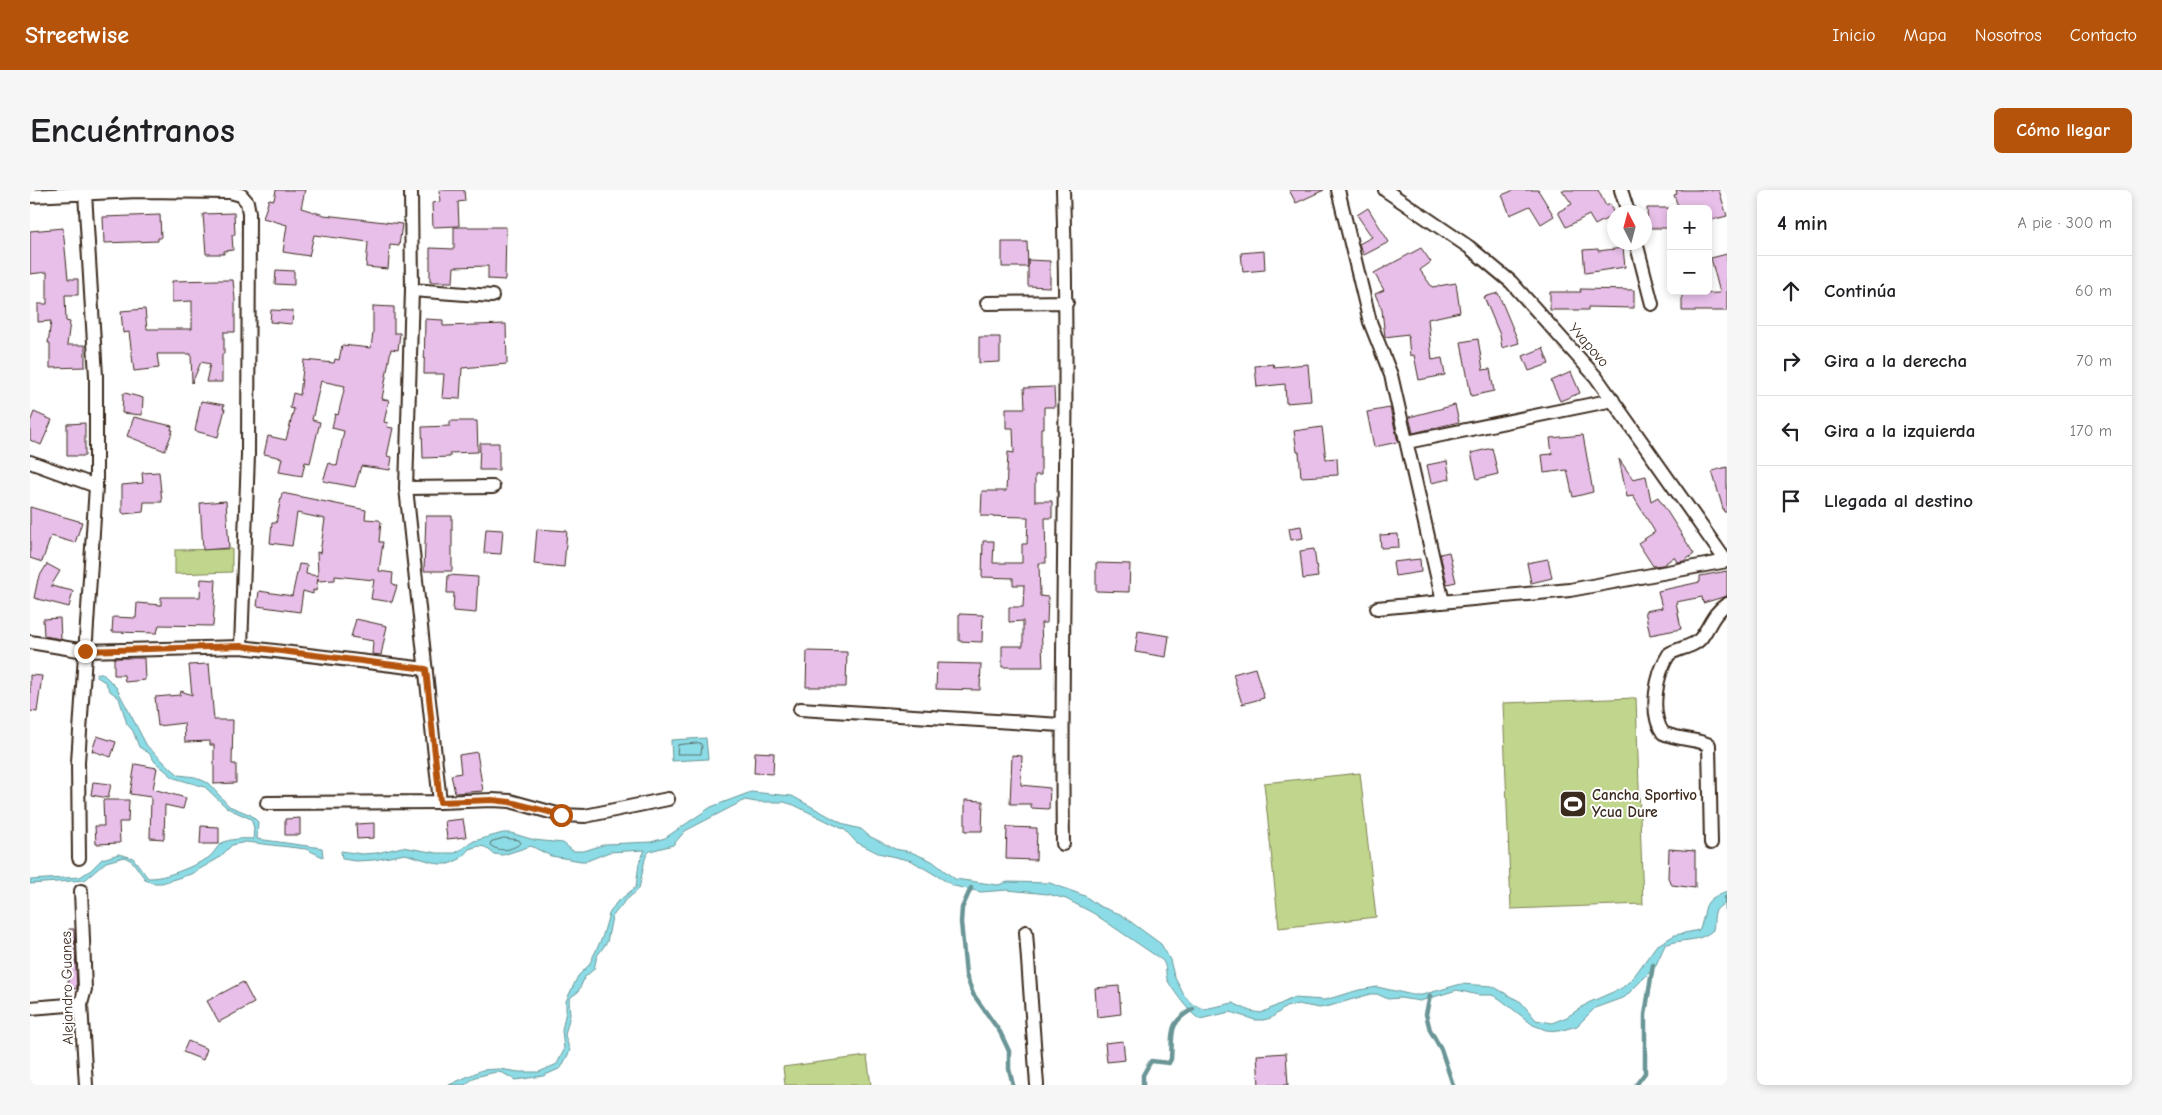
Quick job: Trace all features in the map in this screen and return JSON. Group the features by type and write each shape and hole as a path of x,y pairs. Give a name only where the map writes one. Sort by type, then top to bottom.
{"street":[{"path":"411,190 412,290 406,488 440,802"},
{"path":"1063,844 1062,725 1067,302 1064,190"},
{"path":"1338,190 1370,322 1391,375 1442,602"},
{"name":"Yvapovo","path":"1385,190 1469,246 1511,282 1596,376 1726,561"},
{"path":"1621,190 1626,205"},
{"path":"30,196 138,191 230,192 241,195 247,202 250,257 248,455 241,646"},
{"path":"79,858 78,762 96,486 96,376 85,193"},
{"path":"1638,250 1652,304"},
{"path":"412,290 492,296"},
{"path":"987,303 1067,302"},
{"path":"1407,442 1613,400"},
{"path":"30,462 96,486"},
{"path":"406,488 493,487"},
{"path":"1376,608 1570,590 1726,561"},
{"path":"1711,843 1709,745 1704,741 1692,741 1662,733 1656,718 1656,699 1659,676 1669,654 1700,640 1711,619 1719,609 1727,604"},
{"path":"30,642 85,651 241,646 426,669"},
{"path":"800,710 1062,725"},
{"path":"267,803 501,801 561,815 585,816 668,799"},
{"name":"Alejandro Guanes","path":"81,891 85,989 81,1004 86,1085"},
{"path":"1026,932 1037,1085"},
{"path":"30,1008 81,1004"}],"green space":[{"path":"232,549 232,572 175,574 175,550"},
{"name":"Cancha Sportivo Ycua Dure","path":"1636,698 1643,904 1511,909 1503,703"},
{"path":"1360,773 1376,917 1279,928 1264,783"},
{"path":"867,1056 871,1085 785,1085 783,1067"}],"water":[{"path":"97,674 103,674 116,687 147,746 179,775 195,777 208,783 229,806 251,815 258,822 257,839 322,848 323,857 306,849 246,842 232,845 219,858 191,874 162,883 152,883 145,879 132,861 124,857 106,862 85,880 30,884 30,880 80,877 91,870 102,859 119,854 133,858 148,878 155,878 187,868 208,858 225,842 237,839 253,839 254,828 251,819 227,808 205,787 174,778 155,762 149,753 139,747 133,731 127,724 119,698 110,691 105,682 97,677"},
{"path":"706,738 708,759 672,761 671,740"},
{"path":"751,792 792,796 845,825 861,829 869,836 895,849 911,852 932,861 955,879 998,885 1008,882 1050,883 1085,896 1099,906 1120,914 1161,944 1170,960 1174,976 1184,995 1192,1004 1204,1009 1233,1003 1250,1011 1261,1013 1293,998 1325,1000 1377,987 1413,995 1422,995 1461,984 1492,986 1521,1002 1536,1020 1552,1023 1567,1017 1588,1003 1622,988 1632,979 1656,946 1675,935 1699,930 1708,902 1727,891 1727,902 1716,911 1713,930 1708,934 1696,939 1665,945 1655,967 1625,997 1595,1008 1577,1026 1559,1031 1546,1030 1533,1025 1492,995 1478,995 1457,990 1420,1001 1400,998 1388,999 1377,994 1370,994 1319,1008 1298,1004 1286,1007 1271,1018 1263,1020 1255,1020 1230,1012 1200,1019 1187,1008 1173,989 1167,979 1162,960 1093,913 1066,899 1048,894 1007,890 981,892 954,886 912,861 878,853 856,842 845,830 794,805 784,802 745,800 685,831 673,845 650,851 647,854 639,889 624,902 612,917 607,942 597,956 594,969 585,977 578,992 569,1001 570,1015 565,1035 570,1051 561,1068 543,1076 515,1080 503,1073 496,1072 475,1077 465,1085 449,1085 482,1070 499,1069 539,1072 557,1064 564,1050 562,1030 566,1001 578,976 589,965 602,938 609,914 616,903 636,887 639,863 645,850 609,852 587,861 581,861 551,856 531,846 503,855 494,854 485,847 479,846 469,849 460,859 449,864 439,864 405,854 374,860 356,861 342,859 341,851 362,854 377,853 402,847 437,853 455,853 474,841 503,833 511,833 534,840 563,843 573,851 584,851 606,844 651,842 665,838 711,807"}],"building":[{"path":"276,190 305,190 301,208 324,215 402,224 399,246 390,245 388,269 366,267 368,242 314,235 309,256 283,252 287,225 263,218 269,199 274,200"},
{"path":"439,190 464,190 465,201 458,202 459,226 433,227 432,203 440,202"},
{"path":"1289,190 1324,190 1296,203"},
{"path":"1514,190 1538,190 1554,216 1541,224 1530,206 1510,215 1502,195"},
{"path":"1562,190 1598,190 1607,206 1607,219 1595,225 1589,215 1566,227 1558,212 1572,204"},
{"path":"1676,190 1719,190 1727,216 1712,220 1712,205 1678,205 1674,195 1677,194"},
{"path":"1368,208 1389,242 1364,255 1359,244 1372,237 1357,215"},
{"path":"1652,208 1667,208 1667,228 1652,228"},
{"path":"234,213 235,235 232,235 233,250 224,251 224,254 206,254 203,214"},
{"path":"160,215 161,238 158,238 158,241 104,243 103,217"},
{"path":"454,227 506,227 505,280 488,279 488,266 454,267 453,282 430,282 430,248 454,249"},
{"path":"63,228 68,279 78,279 78,295 65,295 66,321 70,322 67,345 85,345 85,367 50,368 50,343 48,343 51,321 38,322 38,304 47,304 47,272 30,274 30,231"},
{"path":"1002,242 1027,242 1028,267 1002,267"},
{"path":"1421,248 1431,262 1420,270 1432,287 1456,283 1460,312 1428,319 1432,360 1442,358 1445,375 1419,380 1414,355 1410,356 1408,334 1385,337 1382,310 1375,294 1384,290 1374,273"},
{"path":"1598,249 1598,251 1623,250 1625,267 1585,273 1583,250"},
{"path":"1264,251 1265,270 1243,272 1241,253"},
{"path":"1727,254 1727,311 1682,311 1682,295 1712,295 1712,293 1720,293 1712,258"},
{"path":"1028,260 1050,261 1050,287 1028,286"},
{"path":"276,270 294,271 294,285 275,284"},
{"path":"233,280 235,332 224,332 222,382 206,382 210,364 201,362 192,383 191,354 157,354 159,368 134,371 129,332 123,333 121,311 145,309 147,329 192,329 192,301 172,302 172,281"},
{"path":"1580,289 1634,290 1634,308 1588,307 1588,310 1550,310 1550,292 1581,292"},
{"path":"1498,293 1519,343 1502,348 1500,335 1484,297"},
{"path":"373,306 394,307 394,333 400,333 398,350 391,349 382,399 389,400 384,422 388,423 387,427 393,428 387,456 392,457 390,470 361,466 355,487 323,481 329,463 337,466 344,431 332,428 335,414 338,415 345,386 321,381 312,420 320,422 310,463 305,462 302,476 279,472 282,458 264,454 268,436 286,440 294,409 290,408 293,393 300,395 304,360 334,363 335,359 339,360 342,345 371,348"},
{"path":"271,310 293,311 292,324 270,322"},
{"path":"425,319 443,320 443,326 506,324 507,364 462,368 460,399 442,398 444,374 424,374"},
{"path":"979,337 1000,337 1000,362 979,363"},
{"path":"1478,339 1483,370 1490,369 1494,391 1471,396 1461,342"},
{"path":"1543,348 1549,364 1529,371 1523,356"},
{"path":"1273,364 1274,367 1308,364 1311,401 1286,403 1285,384 1257,387 1255,366"},
{"path":"1571,372 1580,393 1560,401 1551,381"},
{"path":"1054,387 1055,407 1044,407 1044,428 1041,428 1041,475 1035,475 1035,501 1052,501 1052,518 1045,518 1046,563 1039,563 1040,596 1048,597 1047,623 1041,623 1043,667 1002,667 1002,646 1023,646 1023,621 1009,622 1009,607 1023,607 1024,585 1013,585 1013,578 982,577 983,541 994,541 993,563 1022,563 1022,544 1027,544 1028,517 981,516 982,491 1006,491 1008,452 1014,453 1013,428 1006,428 1006,408 1025,408 1024,388"},
{"path":"123,394 143,398 142,415 122,413"},
{"path":"201,401 224,405 223,409 225,409 218,437 195,431"},
{"path":"1455,405 1459,422 1413,433 1409,417"},
{"path":"1390,408 1398,442 1374,447 1367,412"},
{"path":"34,412 52,420 41,445 30,440 30,422"},
{"path":"134,417 172,426 171,430 173,430 165,451 127,436"},
{"path":"450,421 477,421 478,452 450,453 450,457 423,458 422,427 450,426"},
{"path":"85,423 85,456 67,456 67,424"},
{"path":"1322,427 1326,459 1337,458 1338,475 1301,477 1299,452 1297,452 1294,431"},
{"path":"1583,435 1593,492 1573,497 1567,470 1544,473 1542,455 1552,454 1550,438"},
{"path":"480,443 499,443 499,470 479,470"},
{"path":"1492,448 1498,474 1477,479 1471,453"},
{"path":"1619,459 1633,479 1646,476 1651,501 1658,497 1694,554 1684,561 1677,562 1674,557 1663,565 1653,566 1638,543 1655,532 1633,496 1627,497"},
{"path":"1447,461 1450,479 1431,483 1427,465"},
{"path":"1727,467 1727,512 1724,512 1712,471"},
{"path":"159,472 162,502 144,502 143,512 124,514 122,512 122,485 143,483 142,473"},
{"path":"282,493 366,510 365,519 379,520 381,522 379,542 383,542 379,571 393,573 392,583 397,586 392,602 371,599 374,580 335,576 335,580 318,581 318,578 316,591 313,590 313,594 303,591 300,612 257,606 259,591 292,596 299,564 307,565 306,574 318,576 317,552 320,553 325,519 297,513 292,546 270,543 272,523 276,523"},
{"path":"226,501 229,548 203,550 200,503"},
{"path":"30,507 82,522 75,543 51,536 42,562 30,558"},
{"path":"426,516 452,516 452,571 424,571"},
{"path":"1301,526 1303,538 1291,540 1289,528"},
{"path":"486,529 503,530 501,554 484,553"},
{"path":"537,529 567,531 564,567 534,564"},
{"path":"1398,534 1399,547 1381,548 1380,535"},
{"path":"1314,549 1318,577 1303,579 1300,551"},
{"path":"1449,552 1456,582 1447,584 1440,554"},
{"path":"1420,559 1421,572 1395,576 1393,562"},
{"path":"1548,559 1552,578 1531,583 1527,563"},
{"path":"1096,563 1130,564 1129,592 1096,591"},
{"path":"47,564 60,571 51,586 73,591 69,607 34,598 38,579"},
{"path":"1727,571 1727,596 1703,603 1702,597 1676,602 1681,629 1650,635 1645,611 1662,608 1658,591 1700,582 1700,576"},
{"path":"448,575 478,577 476,613 453,611 454,593 447,593"},
{"path":"201,579 216,580 213,626 159,625 157,633 112,632 113,617 136,618 137,603 161,605 161,597 200,597"},
{"path":"959,614 983,615 982,642 959,641"},
{"path":"60,618 61,639 44,636 43,619"},
{"path":"356,619 387,626 381,655 372,654 373,641 351,637"},
{"path":"1138,631 1169,636 1166,657 1135,652"},
{"path":"807,651 847,652 846,687 806,687"},
{"path":"114,658 144,658 145,680 125,682 124,675 114,675"},
{"path":"937,663 981,664 980,690 936,689"},
{"path":"209,664 214,720 233,720 232,764 236,764 236,783 214,784 214,745 210,745 210,741 185,742 184,723 158,726 155,697 180,695 181,691 192,695 189,665"},
{"path":"1255,668 1264,698 1242,704 1233,674"},
{"path":"30,675 42,676 37,712 30,711"},
{"path":"97,736 116,742 111,757 92,751"},
{"path":"477,752 483,791 455,793 451,775 461,773 459,755"},
{"path":"755,752 774,753 773,774 754,773"},
{"path":"1012,755 1022,756 1021,785 1050,788 1049,809 1031,808 1031,804 1010,804"},
{"path":"135,764 157,768 153,789 186,798 183,809 165,805 164,839 150,838 151,797 130,794"},
{"path":"93,782 111,784 108,798 91,795"},
{"path":"103,800 129,800 128,822 119,822 120,843 96,844 95,826 104,826"},
{"path":"965,800 983,801 982,831 965,831"},
{"path":"300,818 300,835 285,835 285,819"},
{"path":"463,819 466,837 447,839 445,821"},
{"path":"374,823 374,838 357,839 356,824"},
{"path":"201,826 219,827 219,844 200,844"},
{"path":"1007,827 1037,828 1036,860 1006,859"},
{"path":"1669,849 1695,851 1695,888 1672,885 1668,878"},
{"path":"69,929 74,929 77,989 68,988"},
{"path":"243,982 254,1003 219,1022 207,1001"},
{"path":"1119,986 1121,1014 1097,1017 1095,988"},
{"path":"188,1041 207,1049 203,1060 183,1052"},
{"path":"1123,1041 1125,1060 1107,1062 1105,1043"},
{"path":"1286,1053 1288,1085 1259,1085 1257,1055"}],"waterway":[{"path":"971,888 962,908 961,922 966,975 973,994 1000,1032 1009,1051 1009,1069 1013,1085"},
{"path":"1726,898 1727,909"},
{"path":"1636,1085 1645,1073 1645,1015 1653,965"},
{"path":"1430,996 1426,1014 1430,1030 1441,1049 1453,1085"},
{"path":"1143,1085 1143,1075 1151,1061 1169,1063 1175,1024 1193,1009"}],"place":[{"name":"Cancha Sportivo Ycua Dure","path":"1573,804"}],"route":[{"path":"85,651 241,646 426,669 440,802 492,800 510,802 561,815"}]}
